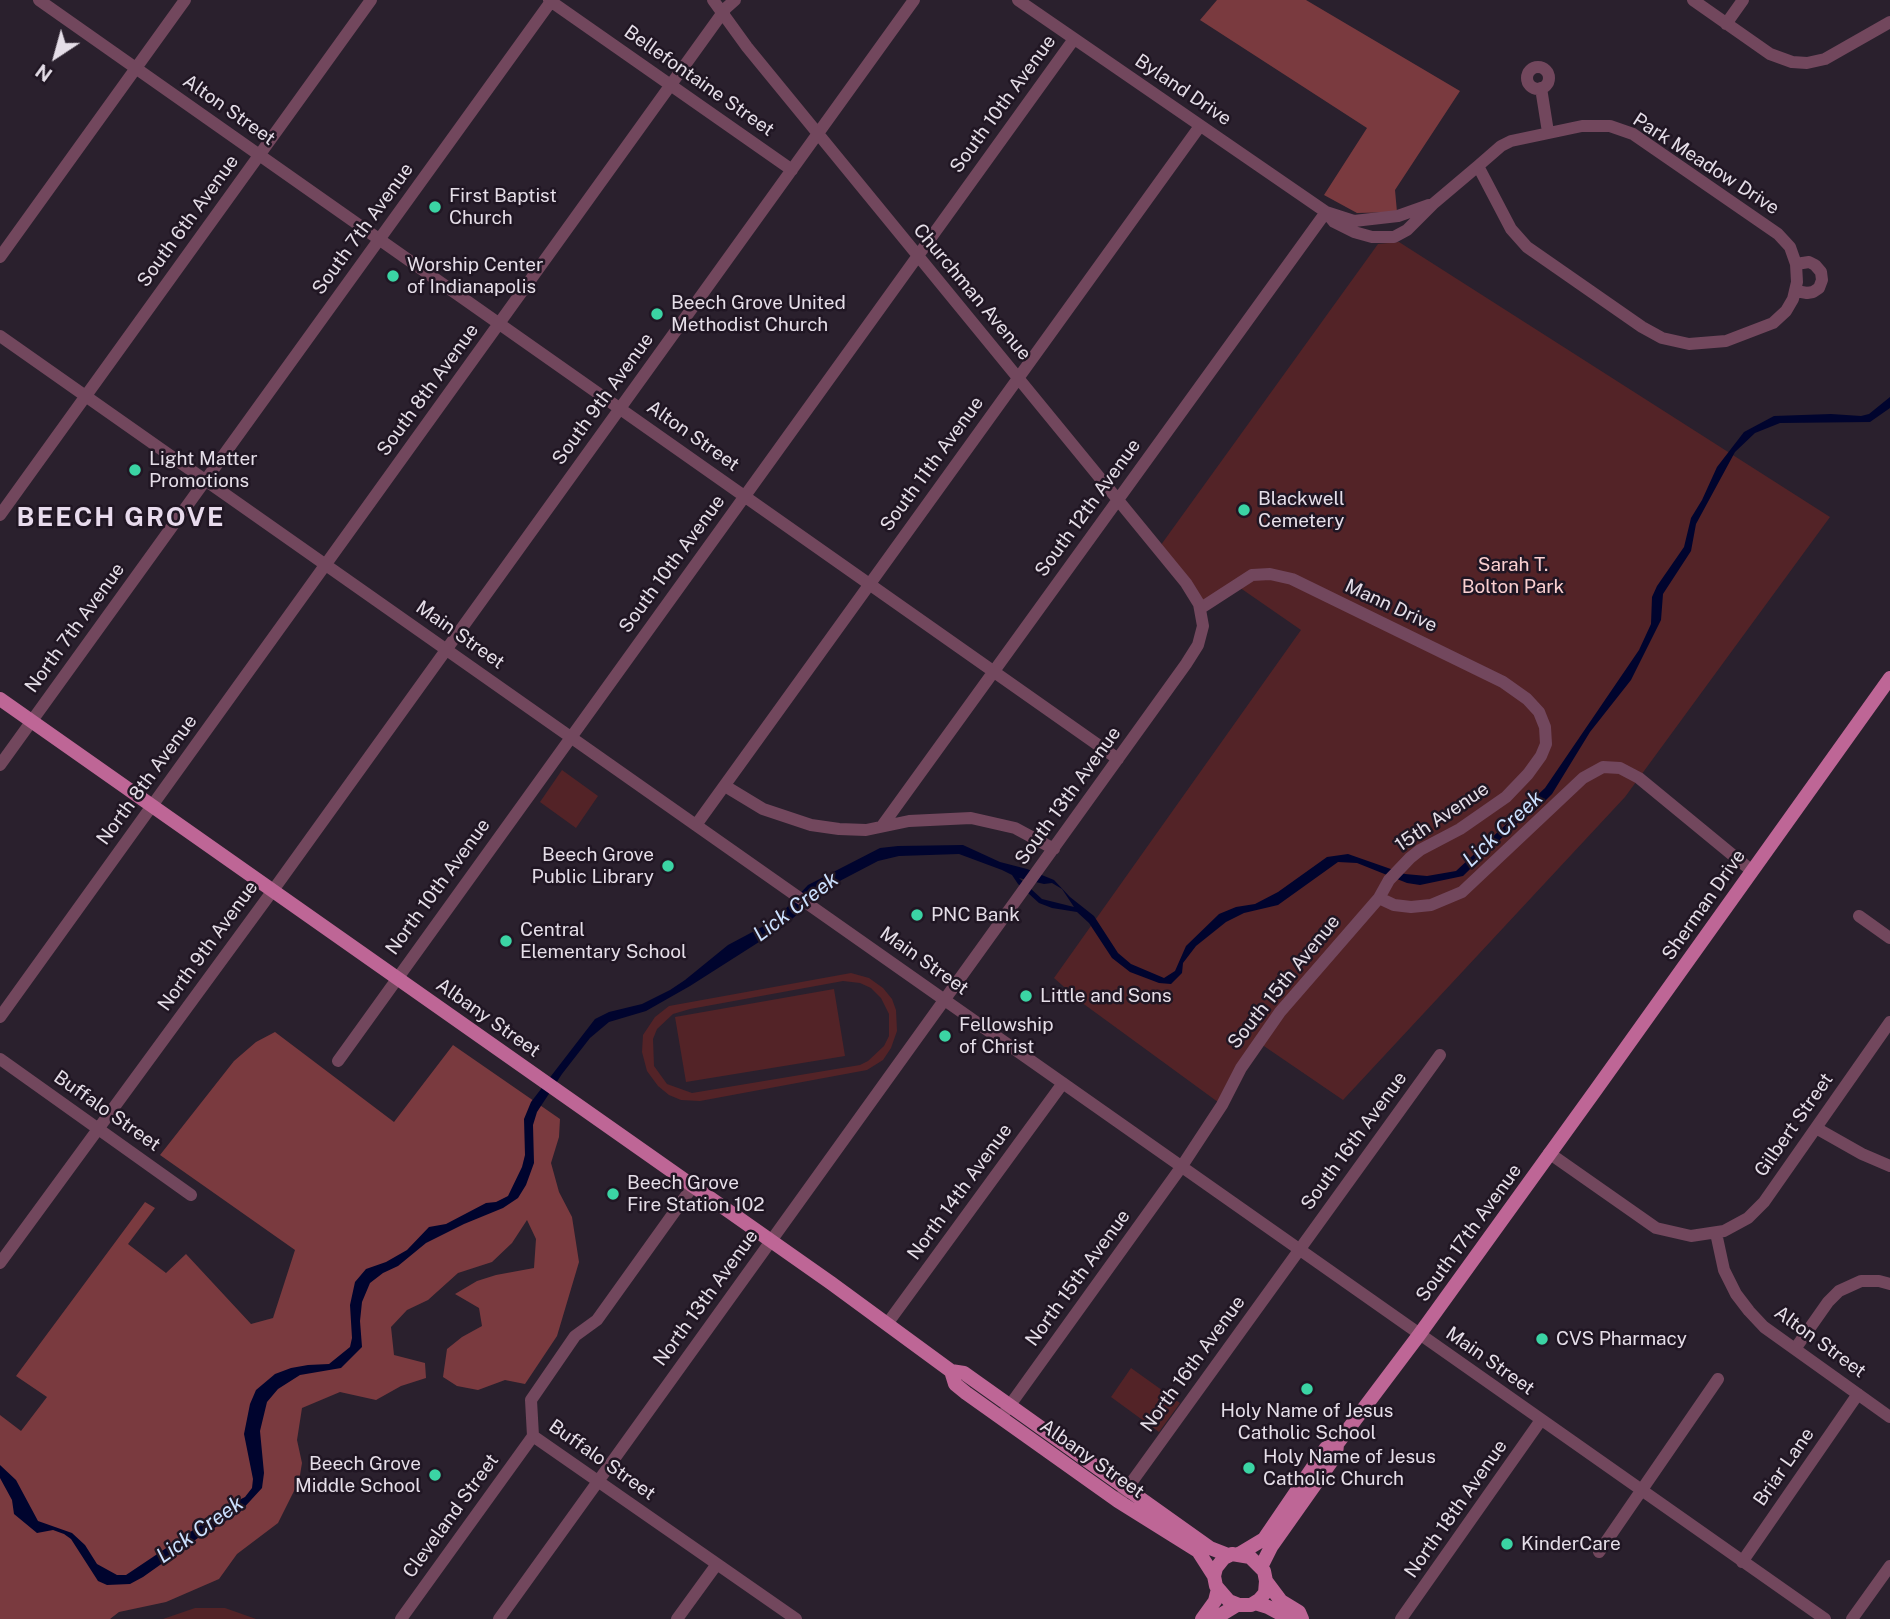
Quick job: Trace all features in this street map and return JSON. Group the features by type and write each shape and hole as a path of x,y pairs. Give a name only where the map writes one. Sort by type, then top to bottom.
{"main road":[{"name":"Sherman Drive","path":"1549,1153 1890,678"},
{"name":"Albany Street","path":"0,699 771,1241 951,1371 964,1373 1007,1410 1127,1489 1210,1548 1234,1554"},
{"name":"South 17th Avenue","path":"1337,1444 1549,1153"},
{"name":"Albany Street","path":"951,1371 955,1384 966,1393 1118,1501 1198,1551 1216,1583"},
{"path":"1202,1619 1215,1601 1218,1564 1257,1544 1267,1535 1326,1448 1337,1444 1336,1455 1271,1546 1261,1567"},
{"path":"1234,1554 1254,1559 1281,1601 1299,1612 1302,1619"},
{"path":"1252,1619 1254,1606 1266,1581"},
{"path":"1216,1583 1226,1598 1290,1619"},
{"path":"1214,1619 1254,1606"}],"street":[{"name":"Alton Street","path":"39,0 1118,759"},
{"path":"0,257 185,0"},
{"name":"South 6th Avenue","path":"0,515 371,0"},
{"name":"Bellefontaine Street","path":"551,0 792,170"},
{"name":"South 7th Avenue","path":"206,480 551,0"},
{"name":"Churchman Avenue","path":"713,0 818,134 1190,588 1201,608"},
{"name":"South 8th Avenue","path":"326,565 722,14 735,0"},
{"name":"South 9th Avenue","path":"446,650 914,0"},
{"name":"Byland Drive","path":"1018,0 1326,212"},
{"path":"1693,0 1770,54 1786,61 1811,62 1836,54 1890,22"},
{"path":"1726,24 1743,0"},
{"name":"South 10th Avenue","path":"572,737 1074,39"},
{"path":"1541,88 1548,132"},
{"name":"Park Meadow Drive","path":"1326,212 1342,227 1372,237 1394,237 1407,230 1433,204 1511,141 1596,124 1629,132 1777,234 1790,247 1796,264"},
{"name":"South 11th Avenue","path":"696,825 1200,125"},
{"path":"1478,166 1511,229 1527,247 1642,327 1671,341 1703,345 1726,341 1765,328 1786,311 1796,291 1796,264 1815,264 1821,272 1819,288 1813,292 1796,291"},
{"name":"Park Meadow Drive","path":"1326,212 1354,221 1398,216 1433,204"},
{"name":"South 12th Avenue","path":"882,826 1326,212"},
{"name":"Main Street","path":"0,336 1825,1619"},
{"name":"North 7th Avenue","path":"0,765 206,480"},
{"name":"North 8th Avenue","path":"0,1017 326,565"},
{"name":"Mann Drive","path":"1201,608 1247,577 1264,574 1284,576 1494,676 1517,691 1535,708 1542,718 1546,733"},
{"name":"South 13th Avenue","path":"945,1000 1195,651 1203,626 1201,608"},
{"name":"North 9th Avenue","path":"0,1263 446,650"},
{"name":"15th Avenue","path":"1379,898 1390,880 1416,853 1460,829 1513,791 1541,756 1546,744 1546,733"},
{"name":"North 10th Avenue","path":"338,1061 572,737"},
{"path":"1379,898 1394,905 1411,907 1431,905 1462,892 1583,778 1603,767 1620,768 1639,778 1752,871"},
{"path":"724,786 759,807 793,821 839,829 866,830 909,821 958,818 989,821 1023,831 1050,854"},
{"name":"South 15th Avenue","path":"1182,1166 1222,1105 1261,1037 1297,991 1379,898"},
{"path":"1859,916 1890,938"},
{"name":"North 13th Avenue","path":"499,1619 945,1000"},
{"name":"Gilbert Street","path":"1716,1233 1736,1225 1758,1209 1890,1021"},
{"name":"South 16th Avenue","path":"1299,1249 1440,1055"},
{"name":"Buffalo Street","path":"0,1059 191,1195"},
{"name":"North 14th Avenue","path":"887,1324 1063,1083"},
{"path":"1816,1128 1862,1154 1890,1166"},
{"path":"1549,1153 1656,1228 1682,1236 1716,1233"},
{"name":"North 15th Avenue","path":"1007,1410 1182,1166"},
{"name":"Buffalo Street","path":"693,1186 597,1320 575,1336 531,1399 533,1436 796,1619"},
{"name":"Alton Street","path":"1716,1233 1724,1270 1743,1305 1764,1327 1890,1417"},
{"name":"North 16th Avenue","path":"1118,1501 1299,1249"},
{"path":"1795,1349 1828,1302 1839,1291 1861,1281 1890,1283"},
{"path":"1599,1552 1718,1379"},
{"name":"Briar Lane","path":"1742,1562 1858,1394"},
{"name":"North 18th Avenue","path":"1401,1619 1541,1420"},
{"name":"Cleveland Street","path":"401,1619 533,1436"},
{"path":"677,1619 717,1564"},
{"path":"1852,1619 1890,1566"}],"green space":[{"name":"Sarah T. Bolton Park","path":"1399,242 1830,517 1625,797 1343,1100 1258,1042 1222,1105 1081,1002 1054,978 1301,630 1236,585 1201,608 1158,549 1378,244"},
{"path":"562,770 598,796 576,828 540,802"},
{"path":"851,973 869,978 892,999 896,1010 897,1031 883,1060 867,1070 700,1101 681,1100 658,1086 647,1071 642,1052 643,1035 655,1017 669,1006","holes":["843,981 860,983 871,988 881,998 889,1014 889,1036 884,1046 860,1065 692,1093 667,1084 654,1066 653,1039 657,1029 673,1014"]},
{"path":"834,989 845,1056 686,1082 675,1017"},
{"path":"1131,1368 1180,1403 1159,1432 1111,1397"},
{"path":"195,1608 225,1608 256,1619 163,1619"}],"shaded area":[{"path":"1217,0 1306,0 1460,91 1395,190 1397,212 1357,213 1324,195 1367,128 1200,20"},
{"path":"275,1032 394,1122 453,1045 560,1119 559,1137 551,1163 559,1192 572,1217 579,1262 557,1336 525,1384 505,1380 478,1390 457,1386 443,1377 447,1349 482,1326 479,1308 455,1294 477,1281 534,1268 536,1239 527,1220 512,1243 492,1262 458,1273 428,1300 407,1310 391,1327 394,1355 425,1363 426,1378 401,1386 376,1400 340,1392 302,1408 297,1440 302,1463 299,1481 278,1523 237,1554 219,1579 166,1602 119,1612 110,1619 0,1619 0,1415 21,1431 47,1397 16,1376 145,1202 155,1208 128,1244 166,1273 186,1254 251,1324 273,1318 295,1250 160,1155 234,1061 256,1042"}],"water":[{"name":"Lick Creek","path":"1890,397 1890,408 1870,422 1780,423 1755,433 1735,452 1696,524 1691,551 1663,594 1661,620 1631,680 1590,732 1552,794 1534,812 1516,824 1463,876 1420,885 1407,883 1357,863 1338,862 1278,905 1244,913 1226,922 1196,946 1183,963 1182,973 1171,984 1159,983 1130,972 1112,958 1089,923 1077,912 1039,903 1012,875 1002,870 959,854 899,856 878,861 834,884 781,928 690,986 646,1011 609,1022 590,1038 537,1112 533,1125 534,1163 518,1198 503,1208 426,1243 398,1266 370,1283 362,1302 362,1347 341,1368 300,1375 278,1389 267,1402 260,1431 264,1473 262,1488 240,1512 143,1577 130,1584 107,1585 98,1581 71,1539 53,1530 37,1533 14,1514 12,1500 0,1478 0,1465 16,1480 38,1521 72,1533 85,1545 97,1564 117,1575 126,1575 245,1497 252,1488 253,1479 244,1434 250,1404 256,1390 275,1374 291,1368 329,1364 350,1347 350,1305 355,1282 366,1269 407,1250 429,1227 446,1224 486,1203 508,1196 525,1155 524,1119 531,1102 595,1019 609,1012 642,1004 670,990 728,945 775,920 808,885 880,848 963,845 1000,862 1054,880 1094,916 1118,953 1131,964 1164,978 1175,971 1186,946 1219,914 1236,907 1255,904 1278,892 1327,857 1348,854 1405,874 1427,876 1456,871 1545,788 1639,650 1651,624 1652,597 1657,586 1684,547 1691,518 1717,467 1744,432 1774,416 1869,414","holes":["1019,878 1044,884 1052,883 1062,889 1074,907 1042,899"]}],"place":[{"name":"First Baptist Church","path":"435,207"},
{"name":"Worship Center of Indianapolis","path":"393,276"},
{"name":"Beech Grove United Methodist Church","path":"657,314"},
{"name":"Light Matter Promotions","path":"135,470"},
{"name":"Blackwell Cemetery","path":"1244,510"},
{"name":"Beech Grove Public Library","path":"668,866"},
{"name":"PNC Bank","path":"917,915"},
{"name":"Central Elementary School","path":"506,941"},
{"name":"Little and Sons","path":"1026,996"},
{"name":"Fellowship of Christ","path":"945,1036"},
{"name":"Beech Grove Fire Station 102","path":"613,1194"},
{"name":"CVS Pharmacy","path":"1542,1339"},
{"name":"Holy Name of Jesus Catholic School","path":"1307,1389"},
{"name":"Holy Name of Jesus Catholic Church","path":"1249,1468"},
{"name":"Beech Grove Middle School","path":"435,1475"},
{"name":"KinderCare","path":"1507,1544"}],"district":[{"name":"BEECH GROVE","path":"121,518"}]}
